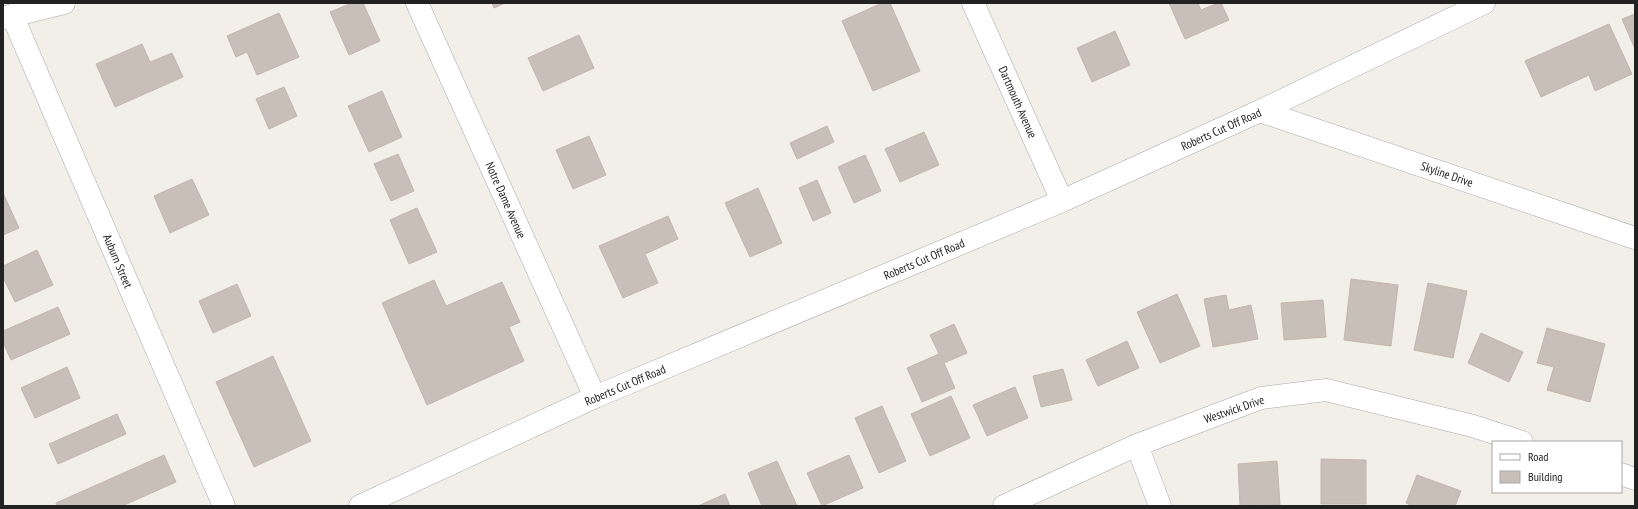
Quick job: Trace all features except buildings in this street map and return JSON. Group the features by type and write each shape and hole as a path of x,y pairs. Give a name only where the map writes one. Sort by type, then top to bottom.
{"street":[{"path":"7,17 64,3"},
{"name":"Notre Dame Avenue","path":"417,3 595,397"},
{"name":"Dartmouth Avenue","path":"973,3 1062,201"},
{"name":"Roberts Cut Off Road","path":"360,506 595,397 1062,201 1260,111 1484,3"},
{"name":"Auburn Street","path":"7,17 224,506"},
{"name":"Skyline Drive","path":"1260,111 1635,238"},
{"name":"Westwick Drive","path":"1004,506 1137,445 1261,398 1326,390 1473,426 1519,441"},
{"path":"1137,445 1160,506"},
{"path":"1622,474 1635,479"}]}
